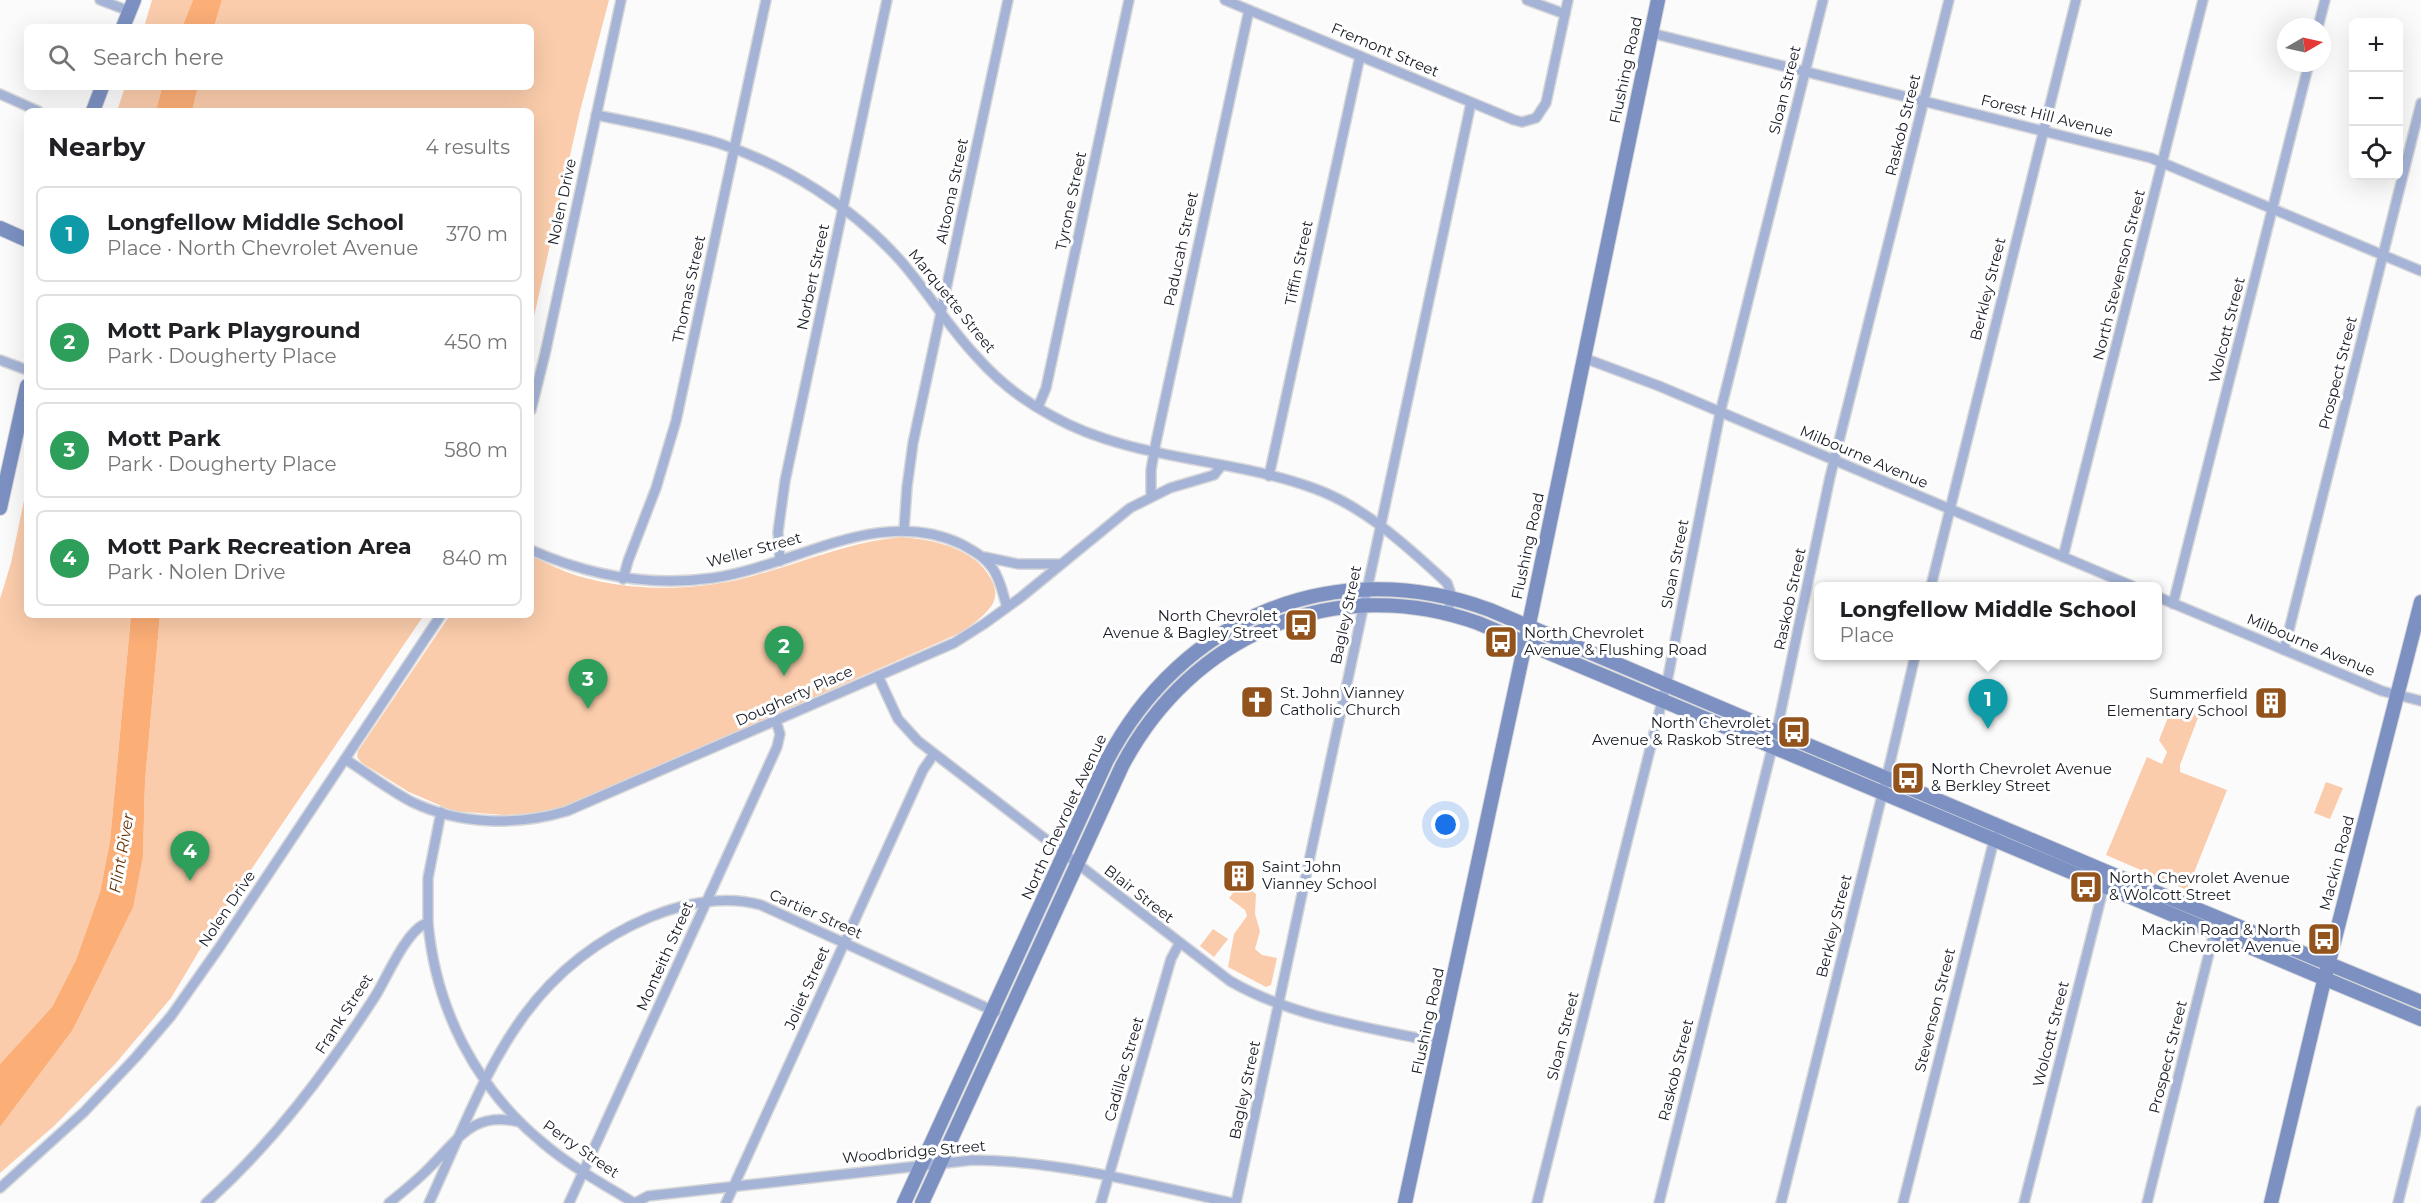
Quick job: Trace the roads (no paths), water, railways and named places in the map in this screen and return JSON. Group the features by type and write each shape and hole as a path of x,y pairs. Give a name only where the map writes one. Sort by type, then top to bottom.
{"street":[{"path":"100,0 132,5 124,24"},
{"name":"Nolen Drive","path":"534,398 621,0"},
{"name":"Thomas Street","path":"623,579 626,565 654,494 674,428 766,0"},
{"name":"Norbert Street","path":"780,561 778,532 785,481 887,0"},
{"name":"Altoona Street","path":"904,530 911,454 1008,0"},
{"name":"Tyrone Street","path":"1038,407 1046,388 1129,0"},
{"name":"Fremont Street","path":"1225,0 1517,121 1533,119 1541,113 1546,103 1565,14"},
{"path":"1527,0 1565,14 1568,0"},
{"name":"Flushing Road","path":"1405,1203 1525,642 1658,0"},
{"name":"Sloan Street","path":"1537,1203 1663,699 1720,412 1823,0"},
{"name":"Raskob Street","path":"1659,1203 1775,739 1834,461 1949,0"},
{"name":"Berkley Street","path":"1932,582 2076,0"},
{"name":"North Stevenson Street","path":"2063,557 2203,0"},
{"path":"2320,18 2325,0"},
{"name":"Paducah Street","path":"1151,496 1154,452 1249,10"},
{"name":"Forest Hill Avenue","path":"1651,33 2144,156 2421,271"},
{"name":"Tiffin Street","path":"1269,476 1360,56"},
{"name":"Wolcott Street","path":"2173,604 2307,72"},
{"path":"94,108 101,90"},
{"path":"0,94 31,108"},
{"name":"Bagley Street","path":"1234,1203 1471,103"},
{"name":"Prospect Street","path":"2284,650 2421,103"},
{"name":"Marquette Street","path":"596,115 687,135 734,149 789,173 843,209 898,258 982,364 1038,407 1093,434 1123,445 1269,476 1327,494 1380,526 1448,583 1451,597"},
{"path":"0,228 24,239"},
{"name":"Milbourne Avenue","path":"1584,358 1605,364 2122,582"},
{"path":"0,360 24,369"},
{"path":"0,508 24,399"},
{"name":"Dougherty Place","path":"345,759 412,801 441,812 465,818 502,821 559,814 589,803 954,643 1007,608 1118,516 1151,496 1178,485 1214,475 1221,466"},
{"name":"Weller Street","path":"534,550 572,566 623,579 668,581 707,579 780,561 863,536 904,530 942,536 982,556 1018,564 1061,564"},
{"path":"982,556 996,575 1007,608"},
{"name":"North Chevrolet Avenue","path":"904,1203 1119,738 1138,709 1166,677 1216,636 1257,615 1311,597 1367,589 1412,591 1451,597 1482,607 1666,685 1775,739"},
{"path":"1448,613 1451,597"},
{"name":"Milbourne Avenue","path":"2162,599 2397,696 2421,701"},
{"name":"Mackin Road","path":"2271,1203 2328,964 2421,602"},
{"name":"North Chevrolet Avenue","path":"922,1203 1126,757 1150,720 1178,688 1220,653 1264,629 1313,613 1363,605 1410,606 1448,613 1663,699 1775,739 2216,925 2325,978 2421,1019"},
{"name":"Nolen Drive","path":"0,1188 90,1106 136,1058 171,1016 219,948 439,618"},
{"name":"Berkley Street","path":"1781,1203 1914,660"},
{"name":"Blair Street","path":"878,676 903,726 934,754 1230,981 1278,1005 1336,1021 1440,1043"},
{"path":"1166,677 1178,688"},
{"name":"Monteith Street","path":"569,1203 778,744 780,731 777,721"},
{"name":"Joliet Street","path":"726,1203 923,770 934,754"},
{"path":"428,923 428,878 441,812"},
{"name":"Stevenson Street","path":"1903,1203 1996,832"},
{"name":"Wolcott Street","path":"2024,1203 2106,878"},
{"name":"Cartier Street","path":"429,1203 501,1049 524,1013 545,988 573,962 606,939 665,912 707,902 736,901 761,905 1007,1017"},
{"name":"Perry Street","path":"428,923 436,973 449,1016 466,1052 485,1081 519,1122 544,1144 634,1203"},
{"name":"Frank Street","path":"206,1203 253,1157 302,1100 365,1012 414,931 428,923"},
{"name":"Prospect Street","path":"2147,1203 2216,925"},
{"name":"North Chevrolet Avenue","path":"2216,925 2328,964 2421,1002"},
{"name":"Cadillac Street","path":"1101,1203 1167,970 1179,944"},
{"path":"2398,1203 2421,1111"},
{"path":"390,1203 432,1166 462,1132 485,1122 506,1120 519,1122"},
{"name":"Woodbridge Street","path":"634,1203 648,1196 973,1160 1029,1162 1234,1203"}],"water":[{"path":"193,0 222,0 215,24 183,24"},
{"path":"161,90 197,90 193,108 157,108"},
{"name":"Flint River","path":"131,618 160,618 145,781 143,856 133,907 72,1031 0,1127 0,1064 52,1007 76,960 100,892 110,841"}],"place":[{"name":"North Chevrolet Avenue & Bagley Street","path":"1301,625"},
{"name":"North Chevrolet Avenue & Flushing Road","path":"1501,642"},
{"name":"Mott Park Playground","path":"784,676"},
{"name":"St. John Vianney Catholic Church","path":"1257,702"},
{"name":"Summerfield Elementary School","path":"2271,703"},
{"name":"Mott Park","path":"588,709"},
{"name":"Longfellow Middle School","path":"1988,729"},
{"name":"North Chevrolet Avenue & Raskob Street","path":"1794,732"},
{"name":"North Chevrolet Avenue & Berkley Street","path":"1908,778"},
{"name":"Saint John Vianney School","path":"1239,876"},
{"name":"Mott Park Recreation Area","path":"190,881"},
{"name":"North Chevrolet Avenue & Wolcott Street","path":"2086,887"},
{"name":"Mackin Road & North Chevrolet Avenue","path":"2324,939"}]}
